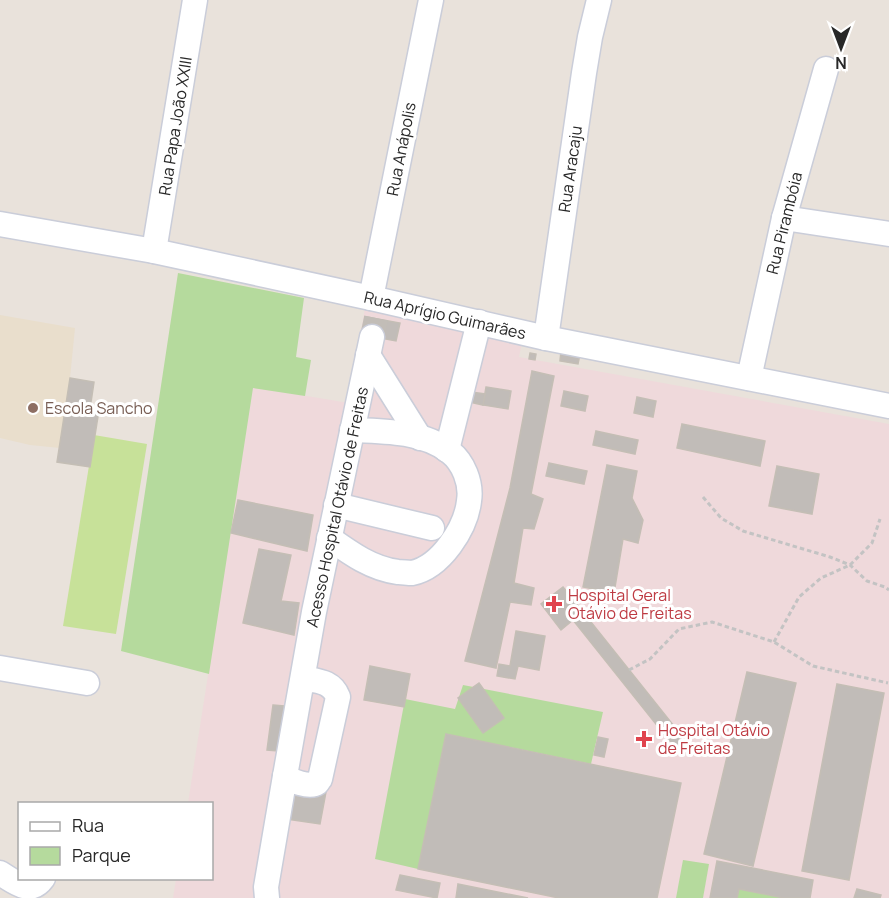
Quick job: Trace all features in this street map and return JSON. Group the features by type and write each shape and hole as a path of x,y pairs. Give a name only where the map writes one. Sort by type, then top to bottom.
{"street":[{"name":"Rua Papa João XXIII","path":"154,251 195,0"},
{"name":"Rua Anápolis","path":"374,320 431,0"},
{"name":"Rua Aracaju","path":"546,338 584,73 590,37 600,0"},
{"name":"Rua Pirambóia","path":"749,378 784,218 826,69"},
{"path":"784,218 889,234"},
{"name":"Rua Aprígio Guimarães","path":"0,224 154,251 374,320 478,322 546,338 889,406"},
{"name":"Acesso Hospital Otávio de Freitas","path":"267,898 266,887 303,678 374,320"},
{"path":"374,320 420,438"},
{"path":"447,450 478,322"},
{"path":"329,538 357,558 386,571 411,573 428,566 452,542 465,519 470,499 462,464 447,450 432,441 389,431 352,430"},
{"path":"337,498 431,520"},
{"path":"0,668 87,683"},
{"path":"285,776 301,783 312,785 317,783 338,697 329,684 303,678"},
{"path":"0,873 29,887 36,886 42,880"}],"path":[{"path":"703,497 721,518 743,531 850,565 867,581 885,586 889,590"},
{"path":"774,642 799,597 821,578 850,565 872,543 880,519"},
{"path":"629,670 650,659 679,629 712,622 774,642 813,666 888,683"}],"shaded area":[{"name":"Hospital Geral Otávio de Freitas","path":"365,308 522,342 519,357 889,424 889,898 173,898 176,880 213,880 213,802 188,802 253,387 349,403"},
{"name":"Escola Sancho","path":"0,315 75,328 60,448 30,445 0,438"}],"green space":[{"path":"178,273 304,298 296,357 311,360 305,396 253,388 209,674 121,651"},
{"path":"94,435 147,444 116,634 63,626"},
{"path":"463,685 603,712 591,764 446,734 418,869 375,859 405,699 455,709"},
{"path":"683,860 709,864 703,898 676,898"},
{"path":"739,889 784,898 737,898"}],"building":[{"path":"367,317 400,323 396,341 364,335"},
{"path":"561,351 580,354 578,364 560,361"},
{"path":"530,353 536,354 535,360 529,359"},
{"path":"532,371 554,376 531,494 543,499 534,529 523,528 514,583 534,588 531,605 510,602 496,668 465,661 510,488"},
{"path":"70,378 94,382 90,409 99,410 90,467 57,462"},
{"path":"486,387 511,391 508,409 483,405"},
{"path":"564,391 588,396 585,411 561,406"},
{"path":"471,392 485,394 483,405 469,402"},
{"path":"637,397 656,401 653,417 634,413"},
{"path":"682,424 765,441 760,466 677,448"},
{"path":"596,431 638,440 635,454 593,445"},
{"path":"549,463 587,471 584,484 546,476"},
{"path":"607,465 637,471 632,498 643,520 638,543 623,539 614,593 583,587"},
{"path":"777,466 819,474 812,514 769,506"},
{"path":"238,500 313,515 307,551 231,533"},
{"path":"259,549 291,555 281,601 299,603 294,635 243,623"},
{"path":"563,587 689,745 679,753 573,620 561,630 541,604"},
{"path":"516,631 545,636 539,670 518,666 515,679 497,676 499,664 510,666"},
{"path":"370,666 410,674 404,707 364,700"},
{"path":"747,672 796,683 753,866 704,854"},
{"path":"479,683 504,718 483,733 458,698"},
{"path":"837,684 884,693 849,880 802,871"},
{"path":"273,705 284,706 278,751 267,750"},
{"path":"446,734 681,783 657,898 559,898 418,869"},
{"path":"598,737 608,739 604,757 594,755"},
{"path":"292,789 326,792 320,824 287,819"},
{"path":"717,861 813,880 810,898 784,898 739,889 737,898 710,898"},
{"path":"400,875 440,883 437,898 396,890"},
{"path":"458,884 528,898 456,898"},
{"path":"857,889 881,895 880,898 854,898"}],"tunnel":[{"path":"372,337 376,318"}],"place":[{"name":"Escola Sancho","path":"33,408"},
{"name":"Hospital Geral Otávio de Freitas","path":"554,604"},
{"name":"Hospital Otávio de Freitas","path":"644,739"}]}
